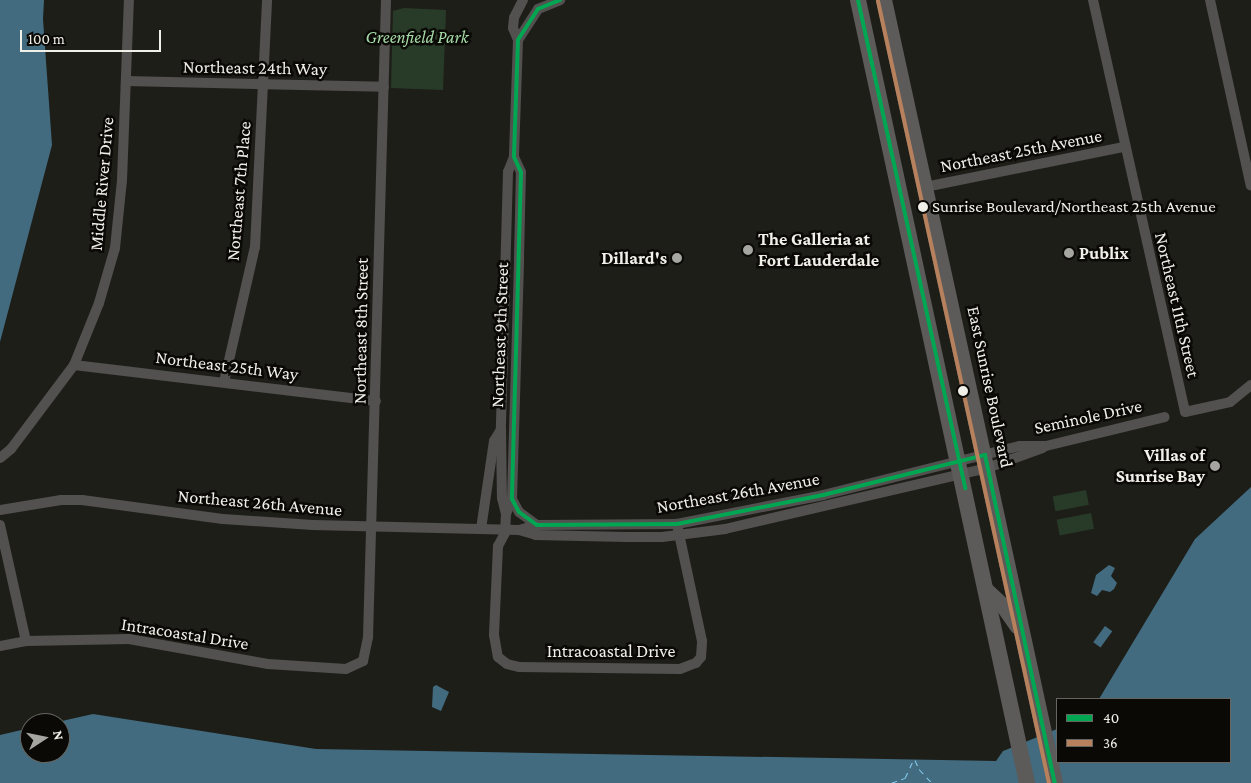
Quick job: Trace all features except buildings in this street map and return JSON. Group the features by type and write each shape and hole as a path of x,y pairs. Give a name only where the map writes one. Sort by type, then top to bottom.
{"main road":[{"path":"858,0 1027,783"},
{"name":"East Sunrise Boulevard","path":"884,0 1055,783"},
{"path":"893,161 908,180 925,186"},
{"path":"986,590 1004,607 1022,634"}],"street":[{"name":"Middle River Drive","path":"0,458 11,449 74,365 99,303 115,248 122,180 129,0"},
{"name":"Northeast 7th Place","path":"224,382 255,247 267,0"},
{"name":"Northeast 8th Street","path":"363,662 368,637 372,528 386,0"},
{"path":"518,40 538,9 556,0"},
{"name":"Northeast 11th Street","path":"1093,0 1124,147 1186,412 1230,402 1251,385"},
{"path":"1210,0 1251,186"},
{"name":"Northeast 9th Street","path":"502,661 496,652 494,635 498,546 505,530 506,514 502,498 501,430 508,172 514,158 518,40 513,28 521,1"},
{"name":"Northeast 24th Way","path":"126,82 384,87"},
{"name":"Northeast 25th Avenue","path":"925,186 1124,147"},
{"name":"Northeast 9th Street","path":"506,514 512,499 521,172 514,158"},
{"name":"Northeast 25th Way","path":"74,365 376,401"},
{"name":"Seminole Drive","path":"960,467 986,461 1020,446 1046,446 1165,418"},
{"name":"Northeast 9th Street","path":"481,529 494,441 501,430"},
{"name":"Northeast 26th Avenue","path":"519,530 537,525 677,524 831,493 942,468 960,467"},
{"name":"Northeast 26th Avenue","path":"0,510 61,500 82,500 223,519 372,528 519,530 551,536 679,535 790,516 960,467"},
{"path":"512,499 519,512 537,525"},
{"name":"Intracoastal Drive","path":"502,661 519,667 680,669 696,663 701,657 702,641 677,524"},
{"path":"0,525 26,641"},
{"name":"Intracoastal Drive","path":"0,646 26,641 129,639 268,664 346,669 363,662"}],"green space":[{"name":"Greenfield Park","path":"404,8 446,10 443,90 391,88 393,11"},
{"path":"1086,490 1089,505 1055,511 1053,496"},
{"path":"1091,513 1094,529 1060,535 1057,520"}],"water":[{"path":"0,0 44,0 43,19 52,145 0,342"},
{"path":"1251,487 1251,783 0,783 0,735 20,730 20,763 70,763 70,719 93,714 316,749 996,761 1003,751 1056,729 1056,763 1231,763 1231,698 1100,698 1195,539"},
{"path":"1109,565 1115,568 1111,576 1117,583 1114,589 1110,592 1102,590 1097,596 1091,593 1096,575"},
{"path":"1105,626 1112,631 1101,647 1093,642"},
{"path":"436,685 449,692 441,711 432,707 433,687"}],"ferry route":[{"path":"891,783 905,778 914,759"},
{"path":"915,760 919,769 932,783"},
{"path":"74,783 90,783"}],"transit line":[{"name":"40","path":"560,0 538,9 518,40 514,157 521,172 512,499 519,512 537,525 677,524 823,495 985,455 1055,783"},
{"name":"40","path":"858,0 965,488"},
{"name":"36","path":"878,1 1049,783"}],"place":[{"name":"Sunrise Boulevard/Northeast 25th Avenue","path":"923,207"},
{"name":"The Galleria at Fort Lauderdale","path":"748,250"},
{"name":"Publix","path":"1069,253"},
{"name":"Dillard's","path":"677,258"},
{"name":"Villas of Sunrise Bay","path":"1215,466"}]}
